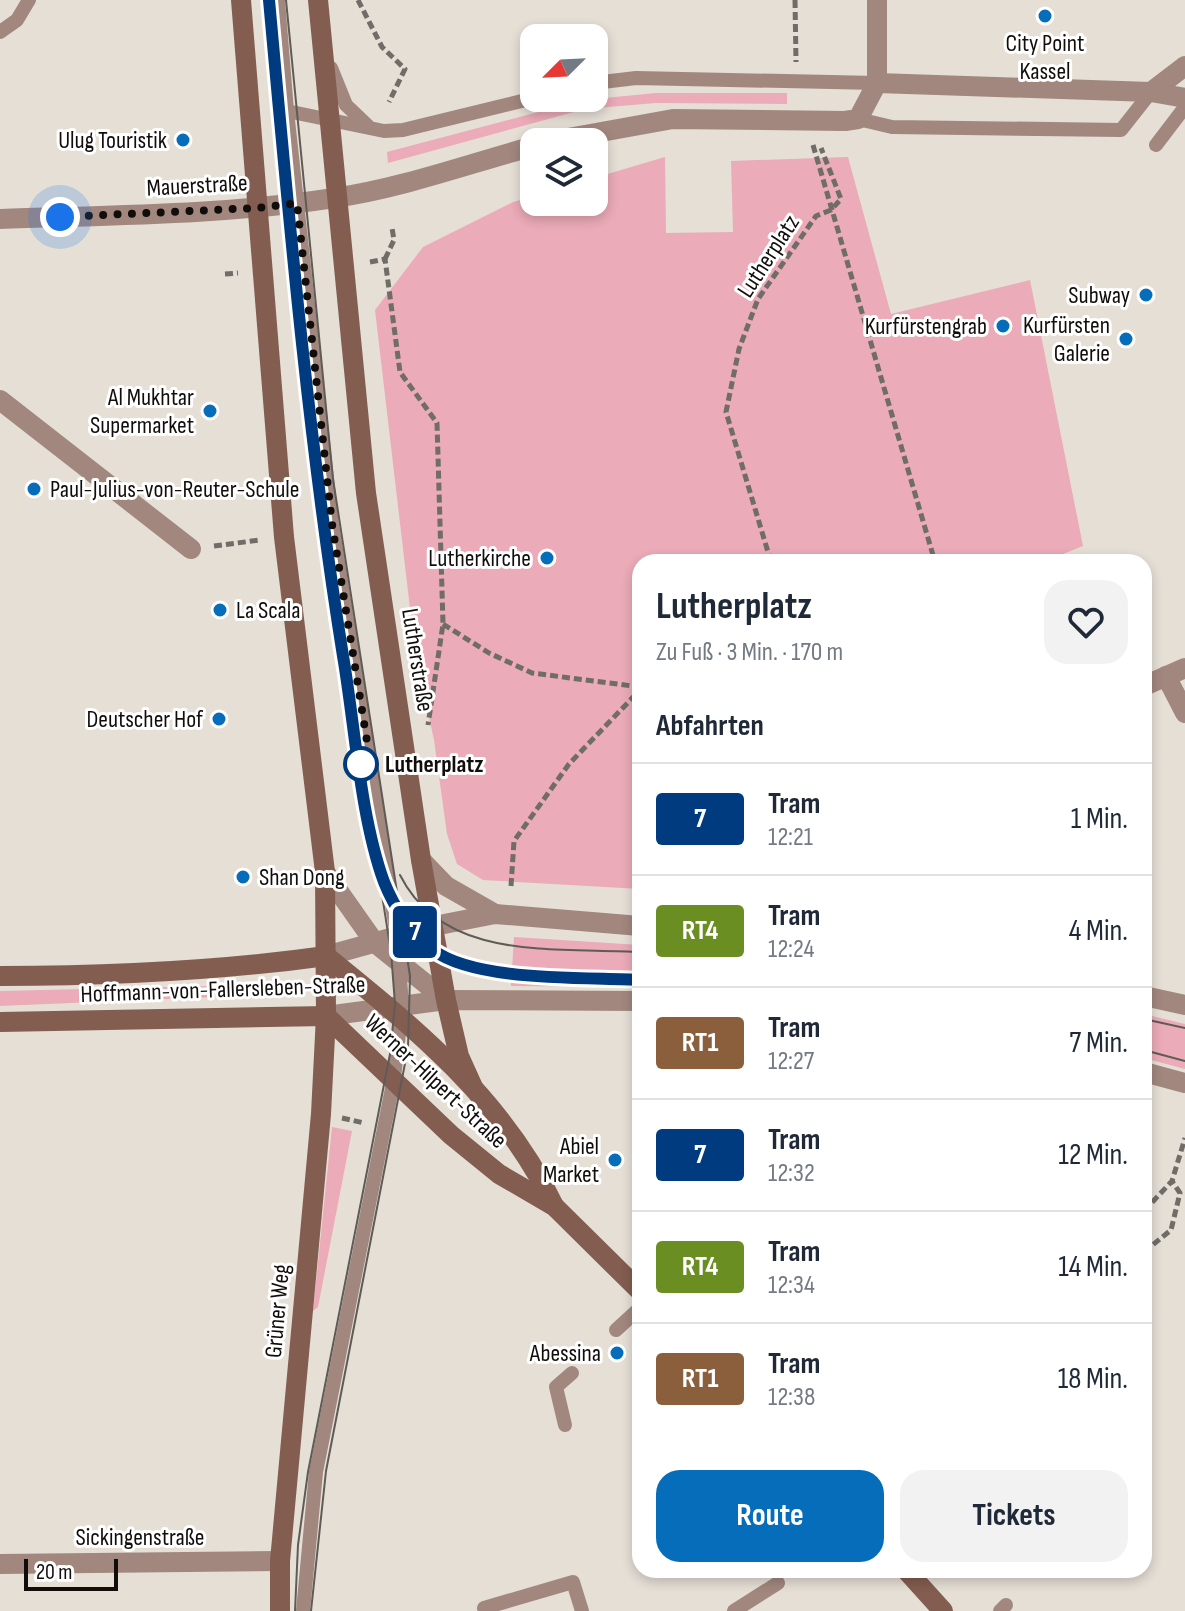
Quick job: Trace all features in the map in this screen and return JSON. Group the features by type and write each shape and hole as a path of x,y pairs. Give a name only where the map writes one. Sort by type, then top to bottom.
{"main road":[{"path":"241,0 284,537 325,872 326,1016"},
{"name":"Lutherstraße","path":"318,0 366,493 421,860 446,1000"},
{"name":"Hoffmann-von-Fallersleben-Straße","path":"0,976 91,975 271,964 326,956"},
{"name":"Werner-Hilpert-Straße","path":"326,956 398,1011 473,1087 514,1134 554,1206"},
{"name":"Werner-Hilpert-Straße","path":"446,1000 453,1037 473,1087"},
{"name":"Hoffmann-von-Fallersleben-Straße","path":"0,1022 326,1016"},
{"name":"Werner-Hilpert-Straße","path":"326,1016 451,1135 499,1174 554,1206 632,1283"},
{"name":"Grüner Weg","path":"280,1611 280,1561 321,1114 326,1016"},
{"path":"913,1578 943,1611"}],"street":[{"path":"608,131 673,119 832,123 858,119 877,83 877,0"},
{"path":"1151,92 1185,66"},
{"path":"877,83 1151,92 1185,98"},
{"name":"Mauerstraße","path":"0,219 257,208 337,198 520,150"},
{"path":"0,400 191,549"},
{"path":"1152,682 1176,672 1185,713"},
{"path":"421,860 446,886 475,906 495,914"},
{"path":"325,872 375,943 446,1000"},
{"path":"326,956 434,926 495,914 632,925"},
{"path":"1152,998 1185,1005"},
{"name":"Hoffmann-von-Fallersleben-Straße","path":"326,1016 398,1011 446,1000 632,1001"},
{"path":"1152,1074 1185,1083"},
{"name":"Sickingenstraße","path":"0,1564 280,1561"}],"lane":[{"path":"0,32 17,20 29,0"},
{"path":"278,0 287,111 332,524 399,964 394,1078 316,1472 303,1611"},
{"path":"321,39 346,105 371,129"},
{"path":"608,81 636,78 877,83"},
{"path":"858,119 892,127 1088,136 1121,130 1151,92"},
{"path":"287,111 371,129 403,130 520,101"},
{"path":"1156,145 1185,107"},
{"path":"616,1330 632,1315"},
{"path":"565,1425 556,1387 572,1373"},
{"path":"484,1608 573,1582 582,1611"},
{"path":"734,1611 778,1583"}],"path":[{"path":"358,0 382,47 405,69 389,102"},
{"path":"793,36 795,0"},
{"name":"Lutherplatz","path":"769,554 726,412 739,349 758,299 816,216 831,210 841,199 824,150 813,145 831,210 933,554"},
{"path":"392,228 394,240 385,259 400,372 437,423 443,624 425,741"},
{"path":"370,262 385,259"},
{"path":"225,274 243,273"},
{"path":"191,549 284,537"},
{"path":"443,624 489,653 532,673 632,687"},
{"path":"511,886 514,841 569,764 632,697"},
{"path":"1152,1202 1172,1181 1185,1138"},
{"path":"1152,1245 1171,1230 1180,1193 1172,1181"}],"shaded area":[{"path":"656,93 787,93 787,104 656,103 608,107 608,98"},
{"path":"539,112 574,112 388,163 387,152"},
{"name":"Lutherplatz","path":"665,157 666,233 733,232 731,161 848,157 891,314 1030,280 1083,546 1063,554 632,554 632,889 483,880 457,864 447,834 434,740 415,651 375,310 423,247 520,200 520,216 608,216 608,174"},
{"path":"514,937 632,944 632,987 511,986"},
{"path":"261,985 261,995 0,1006 0,991"},
{"path":"1152,1016 1185,1024 1185,1069 1152,1060"},
{"path":"332,1127 352,1131 318,1307 313,1311"}],"tram line":[{"path":"269,0 313,456 391,952 395,1004 390,1054 308,1472 298,1545 295,1611"},
{"name":"7","path":"269,0 313,456 376,856 385,884 397,910 420,939 434,951 470,968 632,980"},
{"path":"286,0 333,479 410,976 408,1048 326,1471 311,1611"},
{"path":"400,875 420,903 444,923 473,937 539,949 632,952"},
{"path":"403,918 434,951 470,968 632,979"},
{"path":"1152,1021 1185,1028"},
{"path":"1152,1052 1185,1061"}],"place":[{"name":"City Point Kassel","path":"1045,16"},
{"name":"Ulug Touristik","path":"183,140"},
{"name":"Subway","path":"1146,295"},
{"name":"Kurfürstengrab","path":"1003,326"},
{"name":"Kurfürsten Galerie","path":"1126,339"},
{"name":"Al Mukhtar Supermarket","path":"210,411"},
{"name":"Paul-Julius-von-Reuter-Schule","path":"34,489"},
{"name":"Lutherkirche","path":"547,558"},
{"name":"La Scala","path":"220,610"},
{"name":"Deutscher Hof","path":"219,719"},
{"name":"Lutherplatz","path":"361,764"},
{"name":"Shan Dong","path":"243,877"},
{"name":"Abiel Market","path":"615,1160"},
{"name":"Abessina","path":"617,1353"}],"route":[{"path":"60,217 257,208 297,203 332,524 370,760 361,764"}]}
